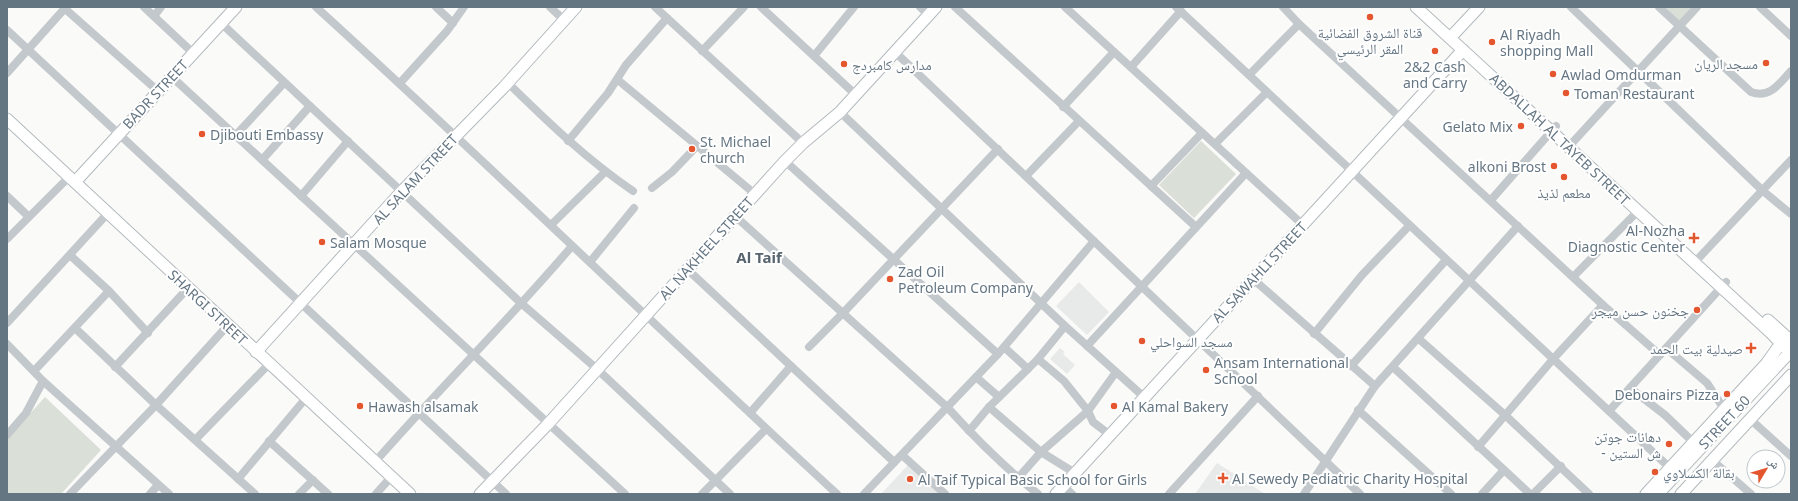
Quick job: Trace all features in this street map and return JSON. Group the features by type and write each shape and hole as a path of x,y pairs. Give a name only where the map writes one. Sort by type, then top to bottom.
{"street":[{"path":"144,7 193,53"},
{"path":"154,16 162,7"},
{"name":"BADR STREET","path":"72,179 120,133 236,7"},
{"path":"316,7 552,224 572,246 645,316 837,494"},
{"path":"436,7 453,23"},
{"path":"400,83 453,23 464,7"},
{"path":"550,7 564,20"},
{"name":"AL SALAM STREET","path":"256,352 355,245 402,191 508,83 576,7"},
{"path":"654,7 802,143"},
{"path":"702,51 744,7"},
{"path":"761,7 771,10 814,56 856,95"},
{"path":"814,56 854,7"},
{"path":"920,7 933,11"},
{"path":"955,7 1196,227"},
{"path":"1065,7 1303,225"},
{"path":"1284,7 1300,24 1491,200 1602,305 1660,355"},
{"name":"ABDALLAH AL TAYEB STREET","path":"1416,7 1453,35"},
{"name":"ABDALLAH AL TAYEB STREET","path":"1427,7 1466,48 1554,129 1638,210 1697,260"},
{"path":"1453,35 1479,7"},
{"path":"1571,7 1763,191 1791,214"},
{"path":"1659,7 1751,92 1756,94 1772,92 1791,70"},
{"path":"1573,142 1697,7"},
{"path":"1760,7 1791,36"},
{"path":"7,73 65,8 158,92"},
{"path":"1131,67 1178,9 1409,226 1554,358 1670,468"},
{"name":"AL NAKHEEL STREET","path":"480,494 548,424 687,268 802,143 840,112 933,11"},
{"path":"568,141 618,80 626,65 667,18"},
{"path":"221,23 522,304 597,369 730,494"},
{"path":"1249,75 1300,24"},
{"path":"7,30 120,133 506,494"},
{"name":"AL SAWAHLI STREET","path":"1059,490 1466,48"},
{"path":"895,52 1360,494"},
{"path":"1063,107 1114,52"},
{"path":"172,77 625,494"},
{"path":"618,80 755,194"},
{"path":"235,136 284,82"},
{"path":"508,83 568,141 605,172 633,191"},
{"path":"1215,144 1268,92"},
{"path":"262,160 310,106"},
{"path":"840,112 1065,326 1144,397"},
{"name":"SHARGI STREET","path":"7,119 410,494"},
{"path":"1026,176 1079,121"},
{"path":"1491,200 1554,129"},
{"name":"ABDALLAH AL TAYEB STREET","path":"1554,129 1573,142 1697,260 1789,344"},
{"path":"1151,186 1202,133"},
{"path":"301,196 348,141"},
{"path":"652,188 672,172 697,146"},
{"path":"809,347 998,149"},
{"path":"1697,260 1791,160"},
{"path":"786,161 998,354"},
{"path":"552,224 605,172"},
{"path":"1087,346 1246,173"},
{"path":"7,239 28,216 72,179"},
{"path":"7,196 28,216"},
{"path":"590,262 634,208"},
{"path":"1573,277 1638,210"},
{"path":"7,323 71,256 108,213"},
{"path":"735,216 948,406 969,431 1018,478 1038,494"},
{"path":"1314,334 1362,275 1409,226"},
{"path":"1304,494 1375,386 1419,339 1469,279 1518,226"},
{"path":"864,494 998,354 1094,241"},
{"path":"375,462 419,412 522,304 572,246"},
{"path":"71,256 109,291 148,334"},
{"path":"1351,366 1446,260"},
{"path":"687,268 894,462"},
{"path":"1253,279 1375,386"},
{"path":"1609,411 1724,285"},
{"path":"115,367 148,334 188,288"},
{"path":"34,371 109,291"},
{"path":"1478,446 1602,305"},
{"path":"70,494 156,405 228,325"},
{"path":"969,431 989,407 1038,359 1065,326"},
{"path":"75,328 156,405 255,494"},
{"path":"1419,339 1561,466 1589,494"},
{"path":"7,344 43,381 169,494"},
{"path":"1646,494 1766,364 1789,344"},
{"name":"STREET 60","path":"1658,494 1789,344"},
{"path":"1004,347 1028,369"},
{"path":"1666,348 1707,383 1724,409"},
{"path":"1038,359 1064,381 1088,411 1093,422 1110,435"},
{"path":"195,440 269,364"},
{"path":"750,413 791,366"},
{"path":"1393,367 1530,494"},
{"path":"1018,478 1041,452 1088,411 1116,372"},
{"name":"STREET 60","path":"1681,494 1791,375"},
{"path":"976,377 999,397"},
{"path":"7,435 26,414 43,381"},
{"path":"1630,388 1665,415 1693,442"},
{"path":"1169,494 1258,396"},
{"path":"238,479 306,398"},
{"path":"989,407 1041,452 1075,473"},
{"path":"1358,410 1451,494"},
{"path":"1750,420 1791,456"},
{"path":"702,494 766,429"},
{"path":"269,441 328,494"},
{"path":"902,455 945,494"},
{"path":"1712,460 1751,494"},
{"path":"1533,494 1561,466"},
{"path":"1482,494 1504,470"},
{"path":"376,494 391,477"},
{"path":"299,494 313,480"},
{"path":"150,494 158,485"},
{"path":"1059,490 1072,494"}],"shaded area":[{"path":"1665,7 1699,7 1683,24"},
{"path":"1201,141 1236,174 1194,218 1159,185"},
{"path":"1079,282 1109,312 1087,335 1056,306"},
{"path":"1060,348 1065,352 1063,354 1075,365 1067,374 1050,359"},
{"path":"45,397 101,450 61,494 7,494 7,439"},
{"name":"Al Sewedy Pediatric Charity Hospital","path":"1217,463 1265,494 1195,494"},
{"name":"Al Taif Typical Basic School for Girls","path":"909,464 941,494 881,494"}],"place":[{"name":"قناة الشروق الفضائية المقر الرئيسي","path":"1370,17"},
{"name":"Al Riyadh shopping Mall","path":"1492,42"},
{"name":"2&2 Cash and Carry","path":"1435,51"},
{"name":"مسجد الريان","path":"1766,63"},
{"name":"مدارس كامبردج","path":"844,64"},
{"name":"Awlad Omdurman","path":"1553,74"},
{"name":"Toman Restaurant","path":"1566,93"},
{"name":"Gelato Mix","path":"1521,126"},
{"name":"Djibouti Embassy","path":"202,134"},
{"name":"St. Michael church","path":"692,149"},
{"name":"alkoni Brost","path":"1554,166"},
{"name":"مطعم لذيذ","path":"1564,177"},
{"name":"Al-Nozha Diagnostic Center","path":"1694,238"},
{"name":"Salam Mosque","path":"322,242"},
{"name":"Zad Oil Petroleum Company","path":"890,279"},
{"name":"جخنون حسن ميجر","path":"1697,310"},
{"name":"مسجد السواحلي","path":"1142,341"},
{"name":"صيدلية بيت الحمد","path":"1751,348"},
{"name":"Ansam International School","path":"1206,370"},
{"name":"Debonairs Pizza","path":"1727,394"},
{"name":"Hawash alsamak","path":"360,406"},
{"name":"Al Kamal Bakery","path":"1114,406"},
{"name":"دهانات جوتن - ش الستين","path":"1669,444"},
{"name":"بقالة الكسلاوي","path":"1655,472"},
{"name":"Al Sewedy Pediatric Charity Hospital","path":"1223,478"},
{"name":"Al Taif Typical Basic School for Girls","path":"910,479"}],"district":[{"name":"Al Taif","path":"759,257"}]}
